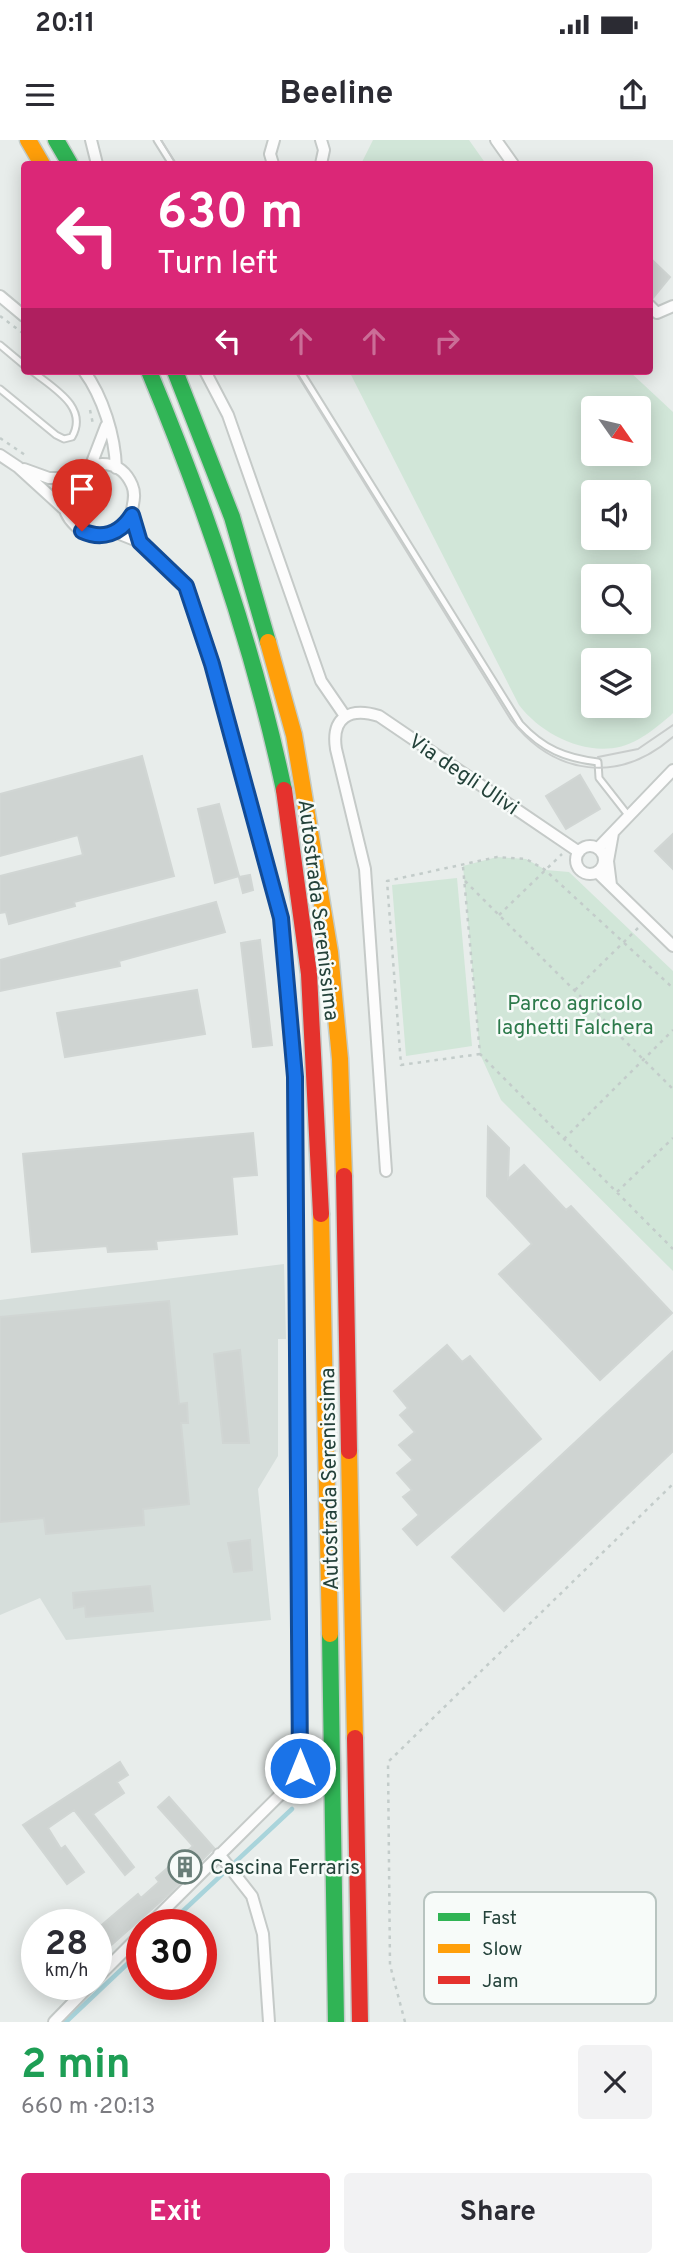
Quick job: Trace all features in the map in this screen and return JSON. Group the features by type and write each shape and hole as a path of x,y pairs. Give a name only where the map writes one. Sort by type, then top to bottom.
{"highway":[{"path":"28,140 41,161"},
{"path":"56,140 68,161"},
{"name":"Autostrada Serenissima","path":"151,375 209,523 245,634 274,746 295,853 316,1064 336,2022"},
{"name":"Autostrada Serenissima","path":"177,375 232,517 295,735 330,953 340,1059 344,1167 360,2022"}],"street":[{"path":"90,140 96,161"},
{"path":"321,140 324,150 322,161"},
{"path":"496,140 511,161"},
{"path":"271,142 273,161"},
{"path":"0,296 21,314"},
{"path":"653,309 657,313 673,306"},
{"path":"86,375 93,383 107,420 116,468 131,483 135,505 132,515 115,532"},
{"path":"207,375 228,415 321,681 345,716 336,727 334,740 365,869 386,1171"},
{"path":"65,511 64,497 71,478 91,465 104,438 107,420"},
{"path":"0,455 57,500 75,526 90,534 115,532 140,542 186,586 212,664 281,918 295,1077 300,1768 288,1787 165,1909"},
{"path":"91,465 116,468"},
{"path":"18,467 42,476 71,478"},
{"path":"132,515 140,542"},
{"name":"Via degli Ulivi","path":"345,716 358,712 379,716 574,849"},
{"path":"598,848 673,770"},
{"path":"611,886 608,861 614,830"},
{"path":"597,872 604,860 598,848 591,846 574,849 583,872 597,872 673,946"},
{"path":"219,1854 251,1896 263,1934 269,2022"},
{"path":"112,1963 126,1949"},
{"path":"54,2022 75,2000"}],"lane":[{"path":"156,140 170,161"},
{"path":"0,345 21,362"},
{"path":"0,389 56,435 64,439 72,437 78,427 77,413 36,375"},
{"path":"302,375 520,724 538,741 561,755 598,762 599,778 628,815"}],"path":[{"path":"0,316 21,332"},
{"path":"0,438 31,460"},
{"path":"499,915 545,869 574,849"},
{"path":"480,1054 401,1065 387,881 498,857 526,859 545,869 673,988"},
{"path":"463,866 480,1054 673,1249"},
{"path":"465,881 673,1089"},
{"path":"575,990 645,921"},
{"path":"564,1139 673,1030"},
{"path":"617,1192 673,1138"},
{"path":"405,2022 390,1965 388,1762 673,1484"}],"shaded area":[{"path":"284,1264 286,1339 278,1339 278,1456 258,1489 271,1620 66,1640 40,1598 0,1615 0,1300"}],"green space":[{"path":"373,140 469,140 484,161 362,161"},
{"path":"351,375 633,375 673,412 673,713 639,739 607,749 574,744 543,728 519,705"},
{"name":"Parco agricolo laghetti Falchera","path":"497,857 526,859 546,870 569,872 673,971 673,1271 501,1100 480,1054 463,866"},
{"path":"457,878 472,1046 406,1056 392,885"}],"building":[{"path":"653,261 670,277 653,298"},
{"path":"142,756 174,876 74,902 75,906 9,924 6,912 0,913 0,876 83,855 78,835 0,856 0,794"},
{"path":"580,775 600,809 566,829 546,796"},
{"path":"219,804 239,876 215,883 198,809"},
{"path":"673,834 673,869 655,851"},
{"path":"250,875 253,890 243,893 239,877"},
{"path":"216,902 225,932 119,961 120,966 0,991 0,960"},
{"path":"260,940 272,1045 253,1047 241,943"},
{"path":"197,990 205,1034 65,1057 57,1013"},
{"path":"488,1127 509,1148 508,1179 524,1165 566,1210 571,1206 672,1313 600,1380 499,1274 532,1244 487,1196"},
{"path":"253,1133 257,1175 232,1177 237,1234 156,1241 157,1249 108,1252 107,1246 32,1252 23,1154"},
{"path":"169,1301 179,1404 187,1403 188,1423 181,1423 189,1504 143,1509 144,1525 46,1534 44,1518 0,1522 0,1317"},
{"path":"447,1345 462,1362 470,1356 541,1439 417,1545 403,1529 419,1515 403,1497 412,1490 397,1473 413,1460 399,1445 415,1432 400,1415 408,1408 394,1391"},
{"path":"240,1350 249,1443 223,1443 214,1354"},
{"path":"673,1351 673,1451 504,1611 452,1557"},
{"path":"250,1540 252,1570 234,1572 228,1543"},
{"path":"150,1586 153,1611 86,1617 85,1606 74,1608 73,1593"},
{"path":"120,1762 128,1775 117,1782 124,1793 93,1814 134,1867 125,1875 74,1810 48,1828 61,1849 65,1846 84,1872 67,1884 23,1825"},
{"name":"Cascina Ferraris","path":"169,1797 214,1848 152,1909 126,1909 126,1932 112,1944 112,1916 138,1894 141,1898 159,1882 156,1878 193,1846 158,1807"}],"waterway":[{"path":"185,1909 292,1809"},
{"path":"66,2022 126,1965"}],"tram line":[{"path":"161,140 174,161"},
{"path":"297,375 511,720 528,739 547,753 567,762 588,767 610,767 631,762 652,752 673,737"},
{"path":"598,757 638,749 673,725"}],"traffic: fast":[{"path":"56,140 68,161"},
{"path":"151,375 209,526 243,630 284,790"},
{"path":"177,375 232,517 268,642"},
{"path":"330,1634 336,2022"}],"traffic: slow":[{"path":"28,140 40,161"},
{"path":"268,642 294,735 330,952 340,1059 344,1176"},
{"path":"321,1214 330,1634"},
{"path":"349,1451 355,1738"}],"traffic: jam":[{"path":"284,790 309,974 321,1214"},
{"path":"344,1176 349,1451"},
{"path":"355,1738 360,2022"}],"place":[{"name":"Cascina Ferraris","path":"185,1867"}],"route":[{"path":"82,531 98,536 107,535 122,527 132,515 132,523 140,542 180,577 186,586 212,664 281,918 295,1077 300,1768"}]}
